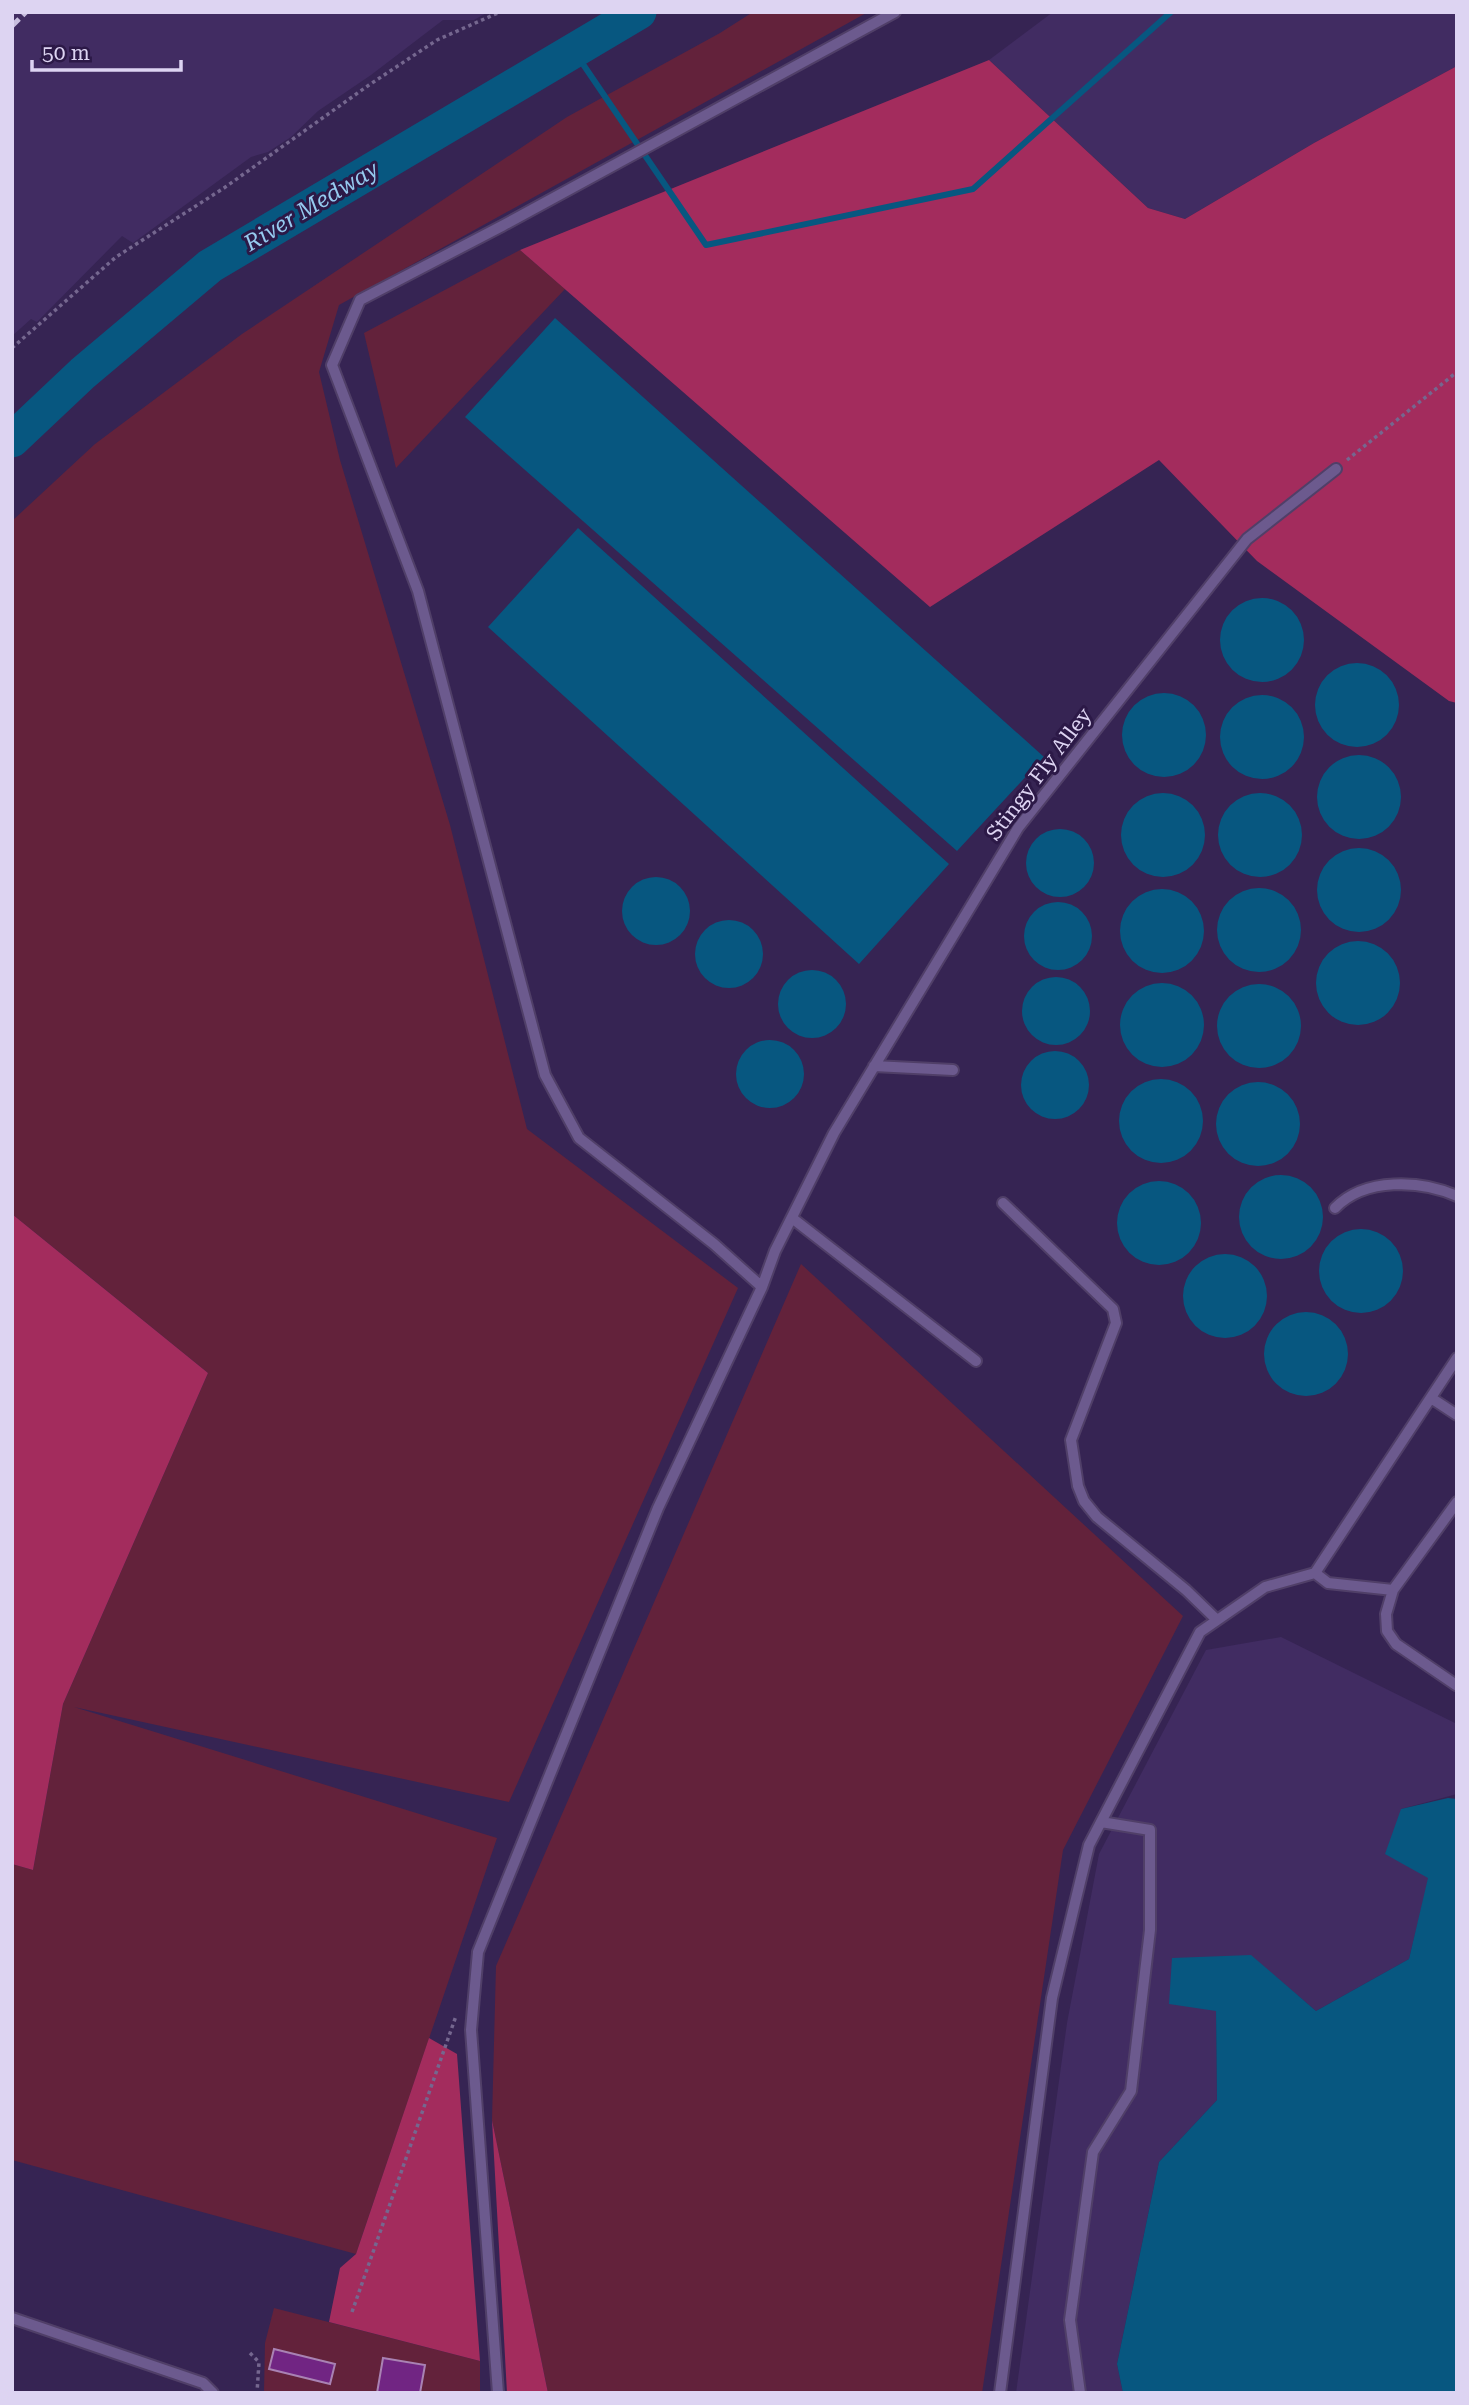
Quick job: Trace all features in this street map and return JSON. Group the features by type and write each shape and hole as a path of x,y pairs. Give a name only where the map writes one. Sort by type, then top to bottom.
{"lane":[{"path":"762,1287 714,1244 579,1138 545,1076 418,591 332,365 360,300 895,12"},
{"name":"Stingy Fly Alley","path":"498,2393 471,2030 478,1952 658,1508 762,1287 775,1251 834,1133 1018,828 1247,539 1336,469"},
{"path":"874,1066 953,1070"},
{"path":"1335,1208 1354,1194 1382,1186 1417,1185 1442,1189 1457,1196"},
{"path":"1003,1203 1113,1309 1116,1323 1070,1440 1078,1486 1084,1501 1097,1517 1186,1590 1217,1620"},
{"path":"792,1218 976,1361"},
{"path":"1000,2393 1052,1997 1089,1845 1200,1632 1265,1587 1315,1573 1457,1358"},
{"path":"1431,1398 1457,1415"},
{"path":"1456,1685 1396,1644 1387,1631 1386,1614 1393,1590 1457,1502"},
{"path":"1315,1573 1328,1583 1393,1590"},
{"path":"1080,2393 1070,2320 1093,2152 1131,2091 1150,1930 1150,1830 1101,1822"},
{"path":"12,2318 203,2383 214,2393"}],"path":[{"path":"12,348 116,257 224,188 369,85 438,40 500,12"},
{"path":"1336,469 1457,372"},
{"path":"352,2312 456,2016"},
{"path":"250,2353 259,2362 257,2393"}],"shaded area":[{"path":"12,12 488,12 474,20 443,20 318,111 291,137 268,152 251,157 133,243 122,236 37,322 31,319 12,336"},
{"path":"753,12 868,12 339,305 319,372 340,460 450,825 527,1129 738,1288 509,1802 74,1707 497,1838 356,2254 12,2160 12,1864 33,1870 63,1704 208,1373 12,1214 12,521 95,444 242,334 567,117"},
{"path":"1053,12 1457,12 1457,66 1314,143 1185,219 1148,208 989,60"},
{"path":"989,60 1148,208 1185,219 1314,143 1457,66 1457,703 1449,701 1257,561 1159,460 930,607 520,250"},
{"path":"520,250 565,289 396,468 364,333"},
{"path":"12,1214 208,1373 63,1704 33,1870 12,1864"},
{"path":"801,1264 1183,1616 1063,1850 982,2393 548,2393 492,2120 496,1966"},
{"path":"1281,1637 1457,1724 1457,1794 1401,1809 1429,1878 1409,1959 1316,2011 1251,1956 1216,2011 1217,2100 1159,2162 1117,2364 1123,2393 1016,2393 1067,2023 1099,1854 1206,1650"},
{"path":"429,2038 457,2054 480,2361 329,2322 340,2268 356,2254"},
{"path":"492,2120 548,2393 507,2393"},
{"path":"274,2308 480,2361 480,2393 420,2393 425,2365 383,2358 377,2393 264,2393 265,2343","holes":["335,2365 329,2384 269,2369"]}],"water":[{"path":"555,318 1044,757 957,851 465,417"},
{"path":"578,528 949,864 859,964 488,627"},
{"path":"1262,598 1278,601 1292,610 1301,624 1304,640 1301,656 1292,670 1278,679 1262,682 1246,679 1232,670 1223,656 1220,640 1223,624 1232,610 1246,601"},
{"path":"1357,663 1373,666 1387,675 1396,689 1399,705 1396,721 1387,735 1373,744 1357,747 1341,744 1327,735 1318,721 1315,705 1318,689 1327,675 1341,666"},
{"path":"1164,693 1180,696 1194,705 1203,719 1206,735 1203,751 1194,765 1180,774 1164,777 1148,774 1134,765 1125,751 1122,735 1125,719 1134,705 1148,696"},
{"path":"1262,695 1278,698 1292,707 1301,721 1304,737 1301,753 1292,767 1278,776 1262,779 1246,776 1232,767 1223,753 1220,737 1223,721 1232,707 1246,698"},
{"path":"1359,755 1375,758 1389,767 1398,781 1401,797 1398,813 1389,827 1375,836 1359,839 1343,836 1329,827 1320,813 1317,797 1320,781 1329,767 1343,758"},
{"path":"1163,793 1179,796 1193,805 1202,819 1205,835 1202,851 1193,865 1179,874 1163,877 1147,874 1133,865 1124,851 1121,835 1124,819 1133,805 1147,796"},
{"path":"1260,793 1276,796 1290,805 1299,819 1302,835 1299,851 1290,865 1276,874 1260,877 1244,874 1230,865 1221,851 1218,835 1221,819 1230,805 1244,796"},
{"path":"1060,829 1073,832 1084,839 1091,850 1094,863 1091,876 1084,887 1073,894 1060,897 1047,894 1036,887 1029,876 1026,863 1029,850 1036,839 1047,832"},
{"path":"1359,848 1375,851 1389,860 1398,874 1401,890 1398,906 1389,920 1375,929 1359,932 1343,929 1329,920 1320,906 1317,890 1320,874 1329,860 1343,851"},
{"path":"656,877 669,880 680,887 687,898 690,911 687,924 680,935 669,942 656,945 643,942 632,935 625,924 622,911 625,898 632,887 643,880"},
{"path":"1259,888 1275,891 1289,900 1298,914 1301,930 1298,946 1289,960 1275,969 1259,972 1243,969 1229,960 1220,946 1217,930 1220,914 1229,900 1243,891"},
{"path":"1162,889 1178,892 1192,901 1201,915 1204,931 1201,947 1192,961 1178,970 1162,973 1146,970 1132,961 1123,947 1120,931 1123,915 1132,901 1146,892"},
{"path":"1058,902 1071,905 1082,912 1089,923 1092,936 1089,949 1082,960 1071,967 1058,970 1045,967 1034,960 1027,949 1024,936 1027,923 1034,912 1045,905"},
{"path":"729,920 742,923 753,930 760,941 763,954 760,967 753,978 742,985 729,988 716,985 705,978 698,967 695,954 698,941 705,930 716,923"},
{"path":"1358,941 1374,944 1388,953 1397,967 1400,983 1397,999 1388,1013 1374,1022 1358,1025 1342,1022 1328,1013 1319,999 1316,983 1319,967 1328,953 1342,944"},
{"path":"812,970 825,973 836,980 843,991 846,1004 843,1017 836,1028 825,1035 812,1038 799,1035 788,1028 781,1017 778,1004 781,991 788,980 799,973"},
{"path":"1056,977 1069,980 1080,987 1087,998 1090,1011 1087,1024 1080,1035 1069,1042 1056,1045 1043,1042 1032,1035 1025,1024 1022,1011 1025,998 1032,987 1043,980"},
{"path":"1162,983 1178,986 1192,995 1201,1009 1204,1025 1201,1041 1192,1055 1178,1064 1162,1067 1146,1064 1132,1055 1123,1041 1120,1025 1123,1009 1132,995 1146,986"},
{"path":"1259,984 1275,987 1289,996 1298,1010 1301,1026 1298,1042 1289,1056 1275,1065 1259,1068 1243,1065 1229,1056 1220,1042 1217,1026 1220,1010 1229,996 1243,987"},
{"path":"770,1040 783,1043 794,1050 801,1061 804,1074 801,1087 794,1098 783,1105 770,1108 757,1105 746,1098 739,1087 736,1074 739,1061 746,1050 757,1043"},
{"path":"1055,1051 1068,1054 1079,1061 1086,1072 1089,1085 1086,1098 1079,1109 1068,1116 1055,1119 1042,1116 1031,1109 1024,1098 1021,1085 1024,1072 1031,1061 1042,1054"},
{"path":"1161,1079 1177,1082 1191,1091 1200,1105 1203,1121 1200,1137 1191,1151 1177,1160 1161,1163 1145,1160 1131,1151 1122,1137 1119,1121 1122,1105 1131,1091 1145,1082"},
{"path":"1258,1082 1274,1085 1288,1094 1297,1108 1300,1124 1297,1140 1288,1154 1274,1163 1258,1166 1242,1163 1228,1154 1219,1140 1216,1124 1219,1108 1228,1094 1242,1085"},
{"path":"1281,1175 1297,1178 1311,1187 1320,1201 1323,1217 1320,1233 1311,1247 1297,1256 1281,1259 1265,1256 1251,1247 1242,1233 1239,1217 1242,1201 1251,1187 1265,1178"},
{"path":"1159,1181 1175,1184 1189,1193 1198,1207 1201,1223 1198,1239 1189,1253 1175,1262 1159,1265 1143,1262 1129,1253 1120,1239 1117,1223 1120,1207 1129,1193 1143,1184"},
{"path":"1361,1229 1377,1232 1391,1241 1400,1255 1403,1271 1400,1287 1391,1301 1377,1310 1361,1313 1345,1310 1331,1301 1322,1287 1319,1271 1322,1255 1331,1241 1345,1232"},
{"path":"1225,1254 1241,1257 1255,1266 1264,1280 1267,1296 1264,1312 1255,1326 1241,1335 1225,1338 1209,1335 1195,1326 1186,1312 1183,1296 1186,1280 1195,1266 1209,1257"},
{"path":"1306,1312 1322,1315 1336,1324 1345,1338 1348,1354 1345,1370 1336,1384 1322,1393 1306,1396 1290,1393 1276,1384 1267,1370 1264,1354 1267,1338 1276,1324 1290,1315"},
{"path":"1448,1798 1457,1799 1457,2393 1123,2393 1117,2364 1159,2162 1217,2100 1216,2011 1169,2004 1172,1958 1251,1955 1316,2011 1409,1959 1428,1878 1385,1854 1401,1809"}],"building":[{"path":"274,2349 335,2364 330,2384 269,2369"},
{"path":"383,2358 425,2365 420,2393 377,2393"}],"waterway":[{"name":"River Medway","path":"12,440 83,373 210,266 639,12"},
{"path":"574,51 706,245 973,189 1171,12"}],"railway":[{"path":"12,26 26,12"}]}
